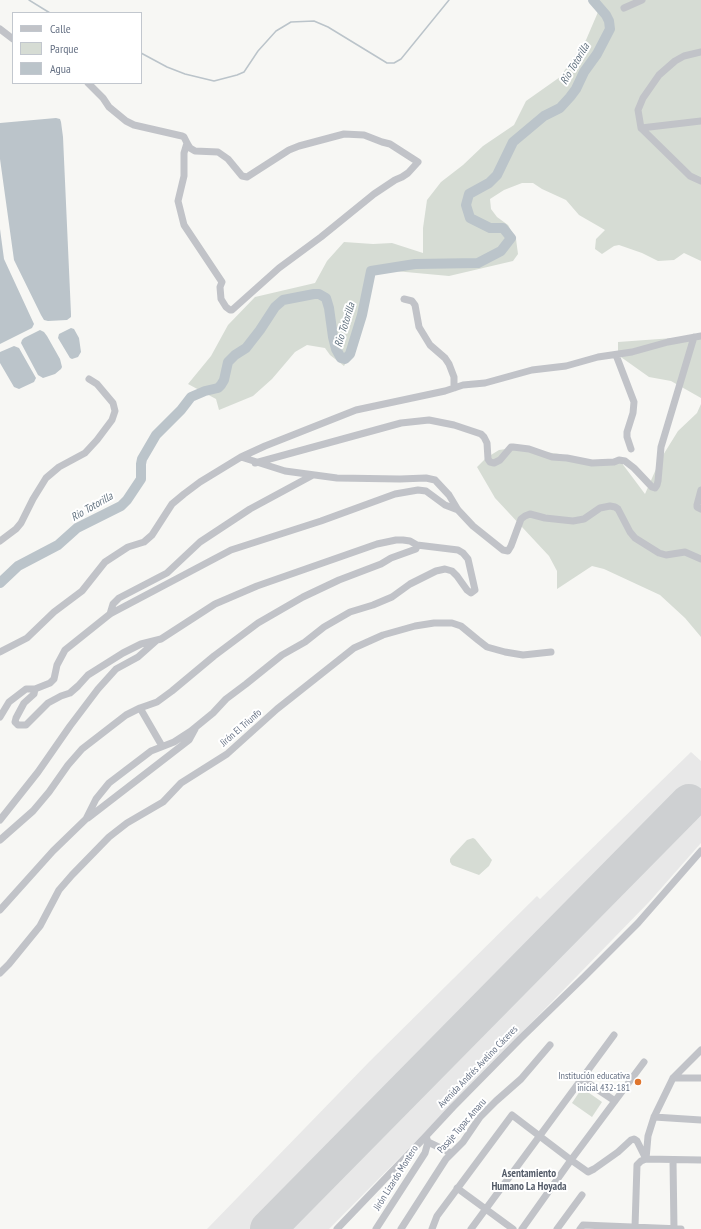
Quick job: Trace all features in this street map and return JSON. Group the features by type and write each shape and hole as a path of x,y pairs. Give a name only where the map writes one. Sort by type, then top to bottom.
{"street":[{"path":"624,8 642,0"},
{"path":"0,29 12,37"},
{"path":"701,52 675,60 659,75 643,98 638,110 641,128 690,176 701,181"},
{"path":"89,84 103,98 109,107 126,121 182,136 184,137 190,148 195,151 222,153 228,158 242,176 247,177 289,150 344,134 364,135 390,144 418,162 408,173 374,194 279,268 232,310 230,310 221,299 220,287 222,282 184,225 182,219 178,201 184,176 184,150 187,143"},
{"path":"641,128 701,121"},
{"path":"404,299 412,301 415,306 419,327 430,345 445,358 449,364 454,377 454,388"},
{"path":"0,652 27,638 54,612 82,591 105,562 115,554 128,547 144,542 152,535 172,504 200,482 241,458 296,433 356,410 463,385 485,383 532,370 566,366 632,352 697,336 661,447 658,481 655,488 625,461 619,460 614,462 592,463 567,458 552,457 529,449 511,447 500,460 494,463 490,462 488,459 487,443 481,434 454,425 429,420 401,423 255,463"},
{"path":"616,355 634,402 634,413 627,432 631,449"},
{"path":"0,541 16,529 21,523 46,478 59,467 85,453 112,420 115,411 113,403 97,384 89,379"},
{"path":"241,458 285,471 337,478 426,478 434,480 449,495 458,510 474,526 503,550 508,551 521,519 525,516 530,514 558,520 577,521 584,519 600,508 610,506 618,509 630,532 635,538 659,553 666,554 685,552 701,559"},
{"path":"110,614 113,604 119,598 167,573 200,542 250,509 314,475"},
{"path":"0,716 9,702 26,689 34,689 50,683 54,679 57,665 65,650 110,614 231,550 321,521 395,494 418,490 426,491 445,505 458,510"},
{"path":"701,490 696,505 701,509"},
{"path":"34,689 34,694 24,703 16,718 15,722 18,725 26,725 48,703 70,693 88,675 123,653 141,644 161,640 215,604 256,586 377,544 396,540 410,541 417,545 458,550 468,559 475,586 475,590 471,593 464,587 458,576 452,571 445,569 436,571 410,584 392,597 350,612 324,627 305,642 282,655 226,699 186,735 151,751 109,783 96,799 86,819"},
{"path":"0,840 33,811 49,792 68,765 82,750 126,715 157,702 258,623 303,597 339,580 416,549 417,545"},
{"name":"Jirón El Triunfo","path":"0,973 40,926 59,890 109,837 127,823 163,802 181,784 234,748 277,709 354,648 383,635 415,626 447,622 461,626 487,646 505,652 523,655 551,652"},
{"path":"0,820 38,772 98,689 116,669 138,657 156,641"},
{"path":"140,708 162,746"},
{"path":"0,910 53,851 86,819 189,740 197,726"},
{"name":"Avenida Andrés Avelino Cáceres","path":"336,1229 427,1139 468,1091 638,924 701,851"},
{"path":"471,1229 614,1034"},
{"name":"Pasaje Tupac Amaru","path":"401,1229 451,1153 463,1142 480,1118 496,1101 521,1079 550,1045"},
{"path":"646,1159 648,1136 654,1117 673,1078 701,1050"},
{"path":"522,1229 644,1062"},
{"path":"673,1078 701,1078"},
{"path":"582,1079 615,1100"},
{"path":"432,1229 436,1216 512,1115 588,1172 618,1152 628,1142 634,1139 637,1141 646,1159"},
{"path":"654,1117 701,1120"},
{"path":"427,1139 451,1153"},
{"name":"Jirón Lizardo Montero","path":"376,1229 422,1159 425,1153 427,1139"},
{"path":"635,1227 637,1165 646,1159 701,1160"},
{"path":"673,1160 674,1229"},
{"path":"457,1188 513,1229"},
{"path":"557,1229 582,1195"},
{"path":"580,1229 583,1226 682,1229"}],"shaded area":[{"path":"691,752 701,761 701,843 649,902 329,1229 207,1229 370,1061 537,896 540,899"}],"green space":[{"path":"596,0 701,0 701,261 684,253 674,260 658,261 642,253 619,245 614,246 602,254 595,249 596,239 605,230 579,215 566,200 542,189 533,183 522,183 504,190 490,199 491,209 497,217 508,225 516,239 518,254 513,261 449,276 384,270 373,273 367,282 365,292 364,321 355,346 344,366 330,355 325,348 307,345 295,352 272,379 253,396 219,410 216,399 188,384 211,356 228,325 255,297 315,283 327,261 344,242 373,244 392,243 423,253 423,228 427,200 441,182 463,165 483,146 514,125 526,101 560,77 586,40 598,12"},
{"path":"701,336 701,398 671,381 649,377 618,355 618,342"},
{"path":"701,404 701,637 685,618 660,595 604,569 592,566 557,589 557,571 549,556 495,498 477,467 486,458 499,450 513,448 560,454 584,463 603,459 621,462 645,494 660,460 678,431 697,413"},
{"path":"473,838 492,860 489,866 479,875 452,865 450,862 452,856 467,840"},
{"path":"582,1088 602,1102 592,1117 572,1103"}],"water":[{"path":"56,118 60,119 63,137 71,317 67,320 48,321 44,320 41,315 14,260 0,159 0,123"},
{"path":"0,229 4,259 34,324 32,328 0,344"},
{"path":"71,328 74,329 79,338 81,352 78,357 72,359 58,338 59,334"},
{"path":"40,330 47,336 60,359 62,367 55,374 43,378 38,375 21,343 24,338"},
{"path":"14,346 19,348 36,378 34,382 19,389 14,387 0,363 0,352"}],"waterway":[{"path":"29,0 48,12"},
{"path":"142,54 167,67 185,74 214,81 244,72 258,51 276,31 291,22 314,21 328,27 387,63 394,63 401,59 449,0"},
{"name":"Rio Totorilla","path":"0,583 18,566 58,545 77,528 121,506 127,500 141,479 142,459 156,435 181,410 191,397 205,391 218,388 221,385 224,380 228,362 235,355 246,348 275,307 283,300 314,294 319,294 326,298 336,349 341,358 345,359 350,354 362,315 371,271 415,264 478,263 501,251 511,238 503,228 490,228 470,218 466,205 469,194 489,183 497,175 513,142 544,116 560,108 576,89 584,72 597,54 610,29 609,21 606,15 593,0"}],"runway":[{"path":"268,1229 689,802"}],"place":[{"name":"Institución educativa inicial 432-181","path":"638,1082"}],"district":[{"name":"Asentamiento Humano La Hoyada","path":"529,1180"}]}
